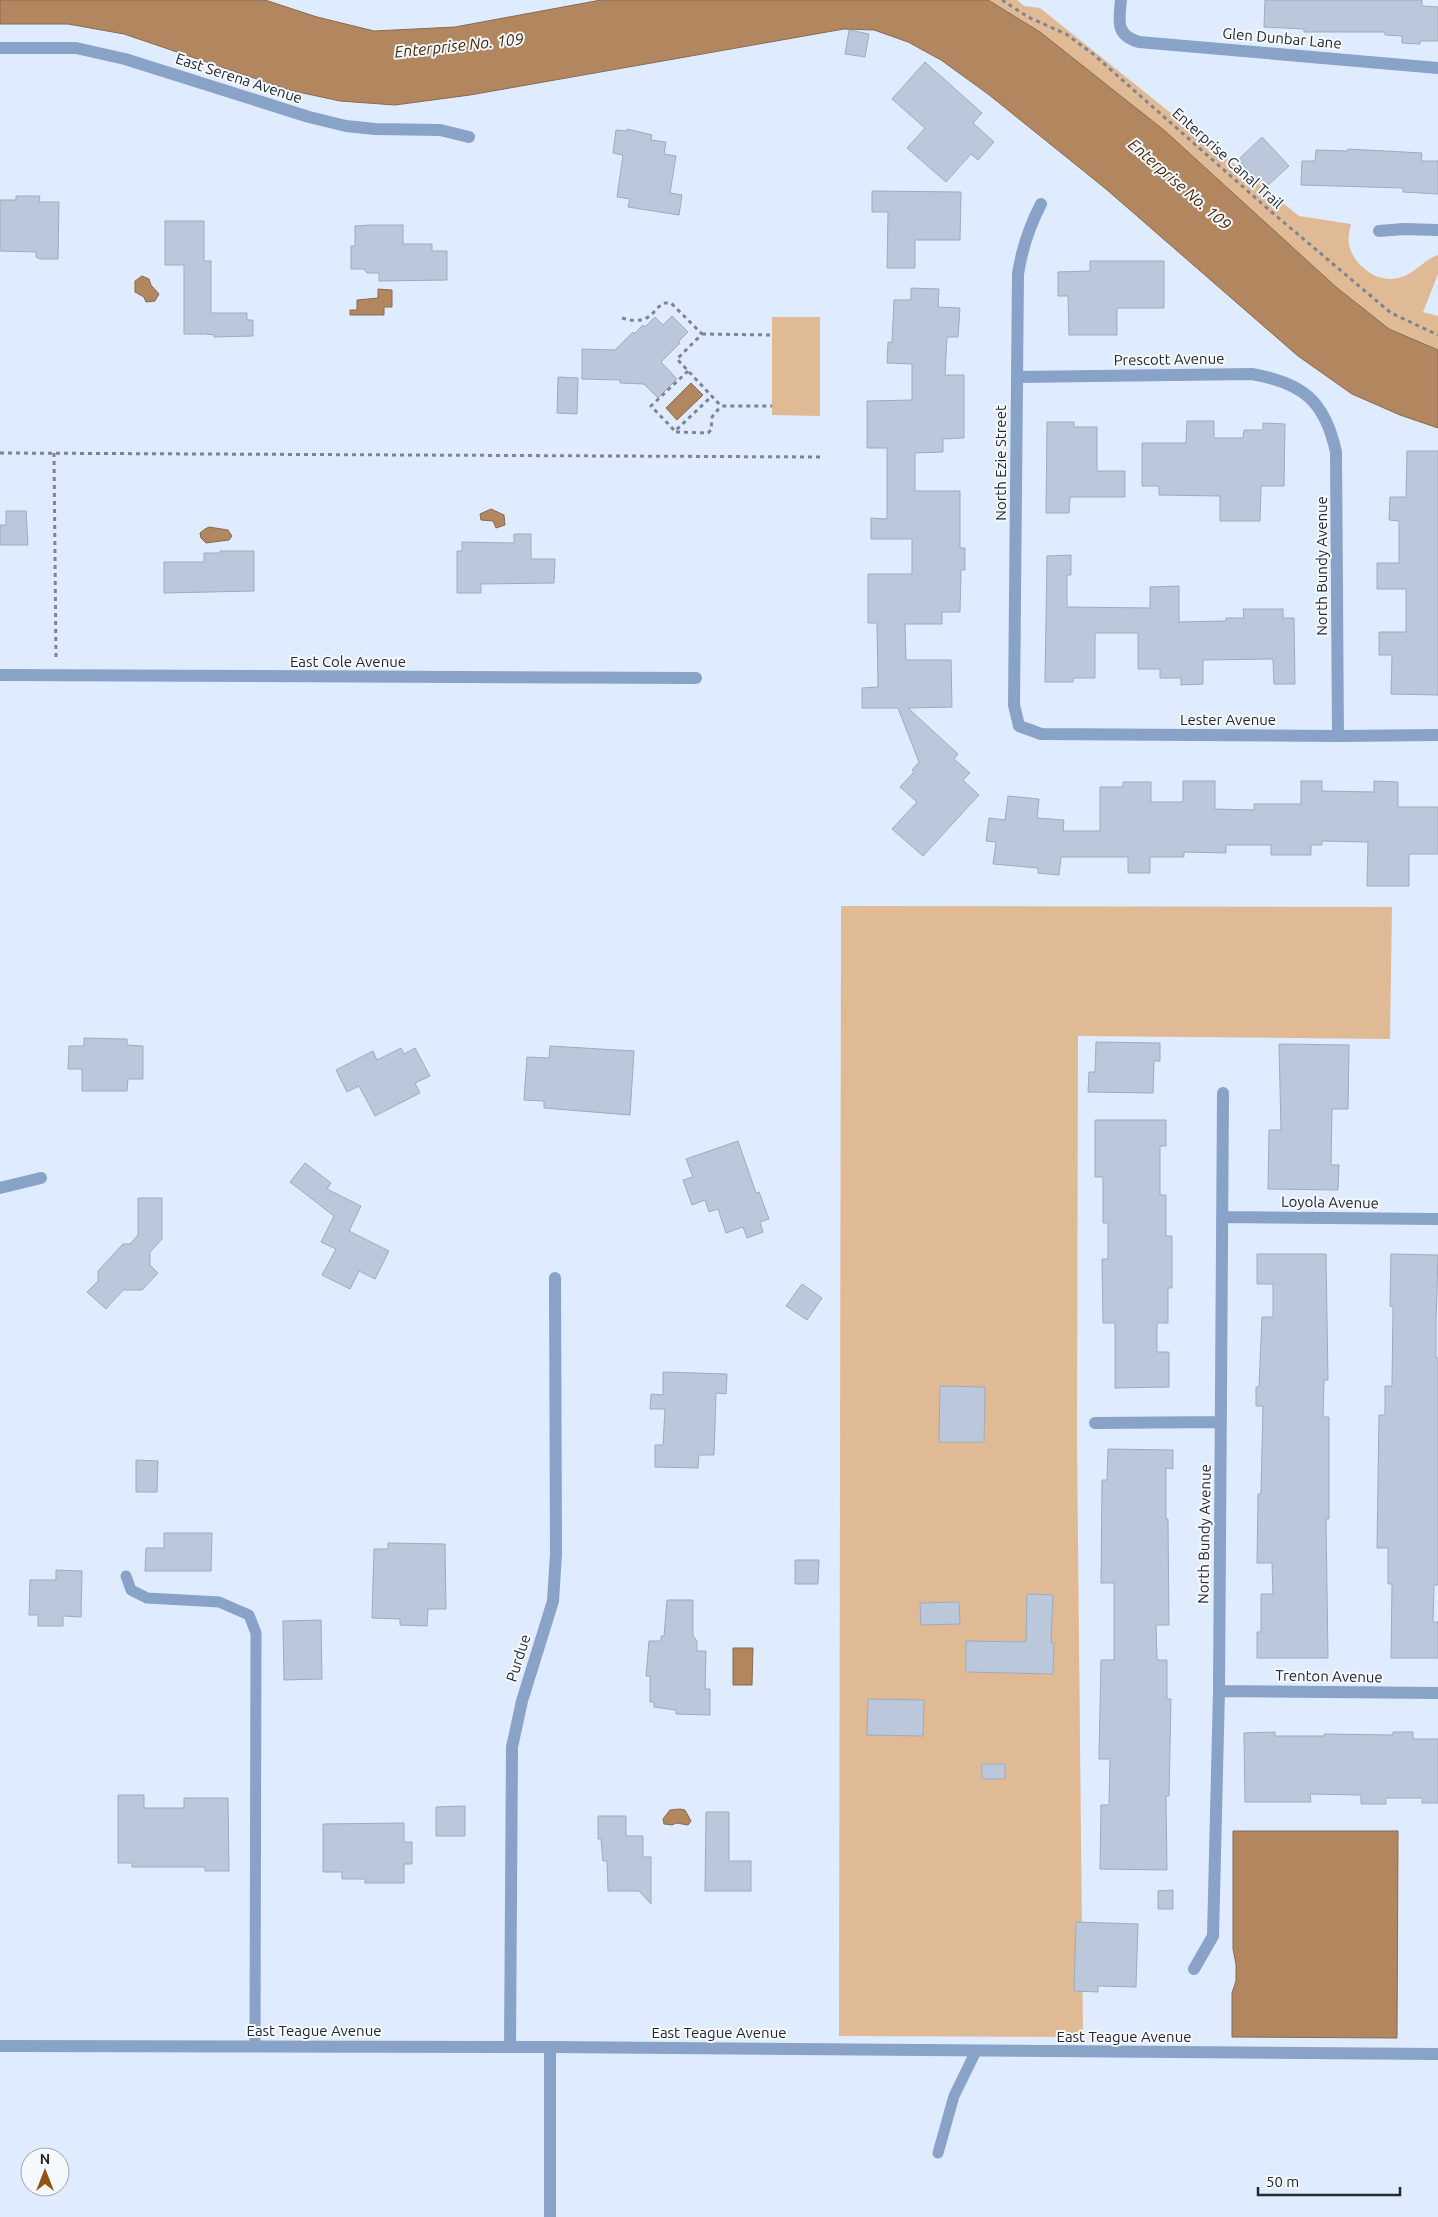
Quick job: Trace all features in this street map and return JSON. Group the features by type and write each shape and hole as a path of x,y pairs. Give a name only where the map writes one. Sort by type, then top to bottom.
{"street":[{"name":"Glen Dunbar Lane","path":"1121,0 1120,25 1124,35 1139,42 1438,68"},
{"name":"East Serena Avenue","path":"0,48 76,48 125,58 309,117 346,126 375,129 440,130 470,137"},
{"name":"North Ezie Street","path":"1019,726 1014,705 1018,274 1022,249 1030,224 1040,204"},
{"path":"1379,231 1404,229 1438,230"},
{"name":"Prescott Avenue","path":"1017,377 1252,374 1287,383 1314,402"},
{"name":"North Bundy Avenue","path":"1314,402 1325,415 1336,452 1338,736"},
{"name":"East Cole Avenue","path":"0,675 696,678"},
{"name":"Lester Avenue","path":"1019,726 1040,734 1338,736 1438,734"},
{"name":"North Bundy Avenue","path":"1194,1969 1213,1936 1219,1691 1222,1093"},
{"path":"0,1188 41,1178"},
{"name":"Loyola Avenue","path":"1222,1217 1438,1219"},
{"name":"Purdue","path":"510,2047 512,1747 522,1701 553,1600 556,1569 555,1278"},
{"path":"1095,1423 1221,1422"},
{"name":"Trenton Avenue","path":"1219,1691 1438,1693"},
{"name":"East Teague Avenue","path":"0,2046 550,2047 1438,2054"},
{"path":"550,2047 550,2217"}],"lane":[{"path":"126,1576 131,1590 147,1598 218,1602 249,1615 256,1633 254,2046"},
{"path":"938,2153 954,2096 976,2051"}],"path":[{"name":"Enterprise Canal Trail","path":"1002,0 1028,17 1066,34 1093,54 1268,209 1391,313 1438,335"},
{"path":"622,318 640,322 662,304 668,302 702,334 772,335"},
{"path":"702,334 677,359 721,406 772,406"},
{"path":"688,371 651,406 675,431 708,433 711,430 712,417 721,406"},
{"path":"675,431 712,396"},
{"path":"0,453 820,457"},
{"path":"54,453 56,676"}],"shaded area":[{"path":"988,0 1017,0 1024,6 1040,8 1299,216 1351,224 1349,241 1351,251 1359,263 1370,273 1384,278 1398,278 1409,274 1438,255 1438,274 1423,312 1438,316 1438,350 1389,329 1336,287 1165,131 1040,32"},
{"path":"772,317 820,317 820,416 772,415"},
{"path":"841,906 1392,907 1390,1039 1078,1036 1077,1441 1083,2037 839,2036"}],"water":[{"name":"Enterprise No. 109","path":"0,0 265,0 317,17 374,31 455,27 601,0 988,0 1040,32 1165,131 1336,287 1389,329 1438,350 1438,428 1400,415 1352,394 1298,356 1106,189 988,94 941,60 908,42 874,30 844,29 470,95 395,105 340,101 289,90 124,34 68,24 0,24"},
{"path":"142,276 149,279 151,285 159,294 155,301 146,302 144,297 135,292 135,281"},
{"path":"378,289 392,290 392,307 384,307 384,315 350,315 350,310 357,310 357,300 378,298"},
{"path":"691,383 703,395 677,420 666,408"},
{"path":"491,509 504,515 505,525 496,528 493,521 481,520 480,514"},
{"path":"209,527 228,530 232,536 229,540 206,543 201,538 200,533"},
{"path":"733,1648 753,1648 752,1685 733,1685"},
{"path":"670,1810 685,1810 691,1821 688,1825 664,1824 663,1819"},
{"path":"1233,1831 1398,1831 1397,2038 1232,2037 1232,1993 1236,1981 1236,1964 1233,1949"}],"building":[{"path":"1265,0 1422,0 1422,6 1438,7 1438,41 1420,41 1420,44 1402,43 1402,36 1385,35 1385,32 1304,32 1304,29 1264,27"},
{"path":"849,30 869,34 865,57 845,54"},
{"path":"925,62 982,113 973,123 994,142 978,160 971,154 946,182 907,148 925,128 892,99"},
{"path":"627,129 652,135 651,140 666,142 664,154 676,156 670,193 682,195 679,215 628,207 630,199 617,197 623,155 613,153 616,130 627,131"},
{"path":"1262,137 1289,166 1265,188 1238,160"},
{"path":"1348,149 1422,153 1421,161 1438,161 1438,194 1403,192 1403,188 1301,185 1302,161 1315,161 1316,150 1347,151"},
{"path":"872,191 961,192 960,240 915,240 915,268 887,268 888,212 872,212"},
{"path":"16,196 40,196 39,202 59,202 58,259 40,259 36,257 36,252 0,251 0,200 16,200"},
{"path":"165,221 204,221 204,261 211,261 211,313 247,313 247,320 253,320 253,336 214,337 214,335 206,334 184,334 184,265 165,265"},
{"path":"403,225 403,244 432,244 432,251 447,251 447,280 379,281 379,273 367,273 364,269 351,269 351,246 355,246 355,226"},
{"path":"1090,261 1164,261 1164,308 1117,308 1117,335 1069,335 1068,296 1058,296 1058,272 1090,271"},
{"path":"911,288 939,289 938,307 960,308 958,337 947,337 945,375 964,375 964,438 943,439 943,452 915,453 915,491 960,491 960,548 965,548 965,570 961,570 960,612 942,612 942,624 905,624 906,660 951,660 952,707 908,708 958,754 954,759 970,773 963,780 979,795 923,856 892,829 917,802 900,787 914,772 912,770 919,762 898,708 862,708 862,688 878,687 877,623 868,623 868,574 912,574 912,539 871,539 871,518 887,519 887,448 867,448 867,401 912,400 912,364 887,363 888,342 892,343 894,300 911,300"},
{"path":"672,316 688,332 661,362 677,379 658,398 644,384 620,383 620,380 582,379 582,349 615,350 633,332 634,334 643,325 645,327 655,317 663,325"},
{"path":"558,377 578,378 577,414 557,413"},
{"path":"1187,421 1214,421 1214,438 1243,438 1244,430 1263,430 1263,423 1285,424 1284,486 1261,486 1260,521 1220,521 1220,496 1159,495 1159,486 1142,486 1142,443 1186,443"},
{"path":"1047,422 1074,422 1074,427 1097,427 1097,471 1125,471 1125,497 1070,497 1069,513 1046,513"},
{"path":"1407,451 1438,451 1438,695 1391,694 1392,655 1379,655 1379,632 1406,632 1406,589 1377,589 1377,563 1399,563 1399,521 1389,520 1390,497 1406,497"},
{"path":"6,511 26,511 28,545 0,545 0,525 6,525"},
{"path":"514,534 531,534 531,559 555,559 554,583 481,584 481,593 457,593 457,551 462,551 462,542 514,543"},
{"path":"220,551 254,551 254,591 164,593 164,562 204,562 204,553 220,553"},
{"path":"1071,555 1071,575 1067,575 1067,607 1150,608 1150,587 1179,586 1179,622 1226,621 1226,618 1244,618 1243,609 1283,609 1283,618 1294,618 1295,684 1274,684 1273,659 1203,660 1203,684 1181,685 1181,678 1160,678 1160,669 1138,669 1138,633 1095,633 1095,678 1073,678 1073,682 1045,682 1047,556"},
{"path":"1183,781 1215,781 1215,809 1254,810 1254,804 1301,804 1301,781 1322,781 1322,791 1374,792 1374,781 1398,782 1398,807 1438,807 1438,854 1409,854 1409,886 1367,886 1368,842 1322,841 1322,845 1311,845 1311,855 1271,855 1271,845 1226,845 1226,853 1184,852 1184,857 1150,857 1150,873 1128,873 1128,857 1061,857 1059,875 1038,873 1038,868 993,864 996,842 986,841 989,818 1005,820 1008,796 1039,799 1037,818 1064,820 1063,831 1100,831 1100,787 1123,787 1123,782 1151,782 1151,802 1183,802"},
{"path":"84,1038 127,1039 127,1045 143,1046 143,1079 128,1079 127,1091 82,1091 82,1069 68,1069 69,1046 84,1046"},
{"path":"1096,1042 1160,1043 1160,1061 1154,1061 1153,1093 1088,1092 1089,1072 1095,1072"},
{"path":"1279,1044 1349,1045 1348,1109 1332,1109 1331,1165 1339,1165 1338,1190 1268,1189 1269,1130 1281,1130"},
{"path":"550,1046 634,1051 630,1115 544,1108 544,1101 524,1100 527,1057 549,1058"},
{"path":"401,1048 404,1054 415,1048 430,1076 415,1083 420,1093 375,1116 359,1086 347,1092 336,1070 373,1051 377,1060"},
{"path":"1095,1120 1166,1120 1166,1146 1160,1146 1160,1195 1166,1195 1166,1236 1172,1236 1172,1288 1168,1288 1168,1323 1157,1323 1157,1352 1169,1352 1169,1387 1115,1388 1115,1323 1103,1323 1102,1259 1108,1259 1108,1223 1103,1223 1103,1177 1095,1177"},
{"path":"738,1141 756,1193 759,1192 769,1219 760,1222 763,1232 747,1238 743,1227 726,1233 718,1209 709,1212 705,1200 692,1205 683,1180 693,1177 686,1159"},
{"path":"305,1163 331,1183 327,1189 361,1206 349,1231 389,1251 375,1279 359,1271 350,1289 322,1275 336,1249 321,1242 334,1216 290,1182"},
{"path":"138,1198 162,1198 162,1239 150,1252 150,1265 158,1273 142,1290 123,1290 106,1309 87,1292 98,1281 98,1271 123,1244 130,1244 138,1235"},
{"path":"1257,1254 1326,1254 1328,1380 1324,1380 1323,1417 1329,1417 1329,1519 1326,1519 1328,1658 1257,1658 1257,1632 1261,1632 1261,1594 1273,1594 1272,1563 1257,1563 1258,1494 1261,1494 1263,1406 1256,1406 1256,1387 1259,1387 1262,1317 1273,1317 1273,1284 1257,1284"},
{"path":"1391,1254 1438,1255 1436,1358 1438,1358 1438,1585 1434,1585 1433,1622 1438,1622 1438,1658 1391,1658 1392,1584 1388,1584 1388,1548 1377,1548 1379,1415 1385,1415 1385,1386 1392,1386 1393,1307 1390,1306"},
{"path":"802,1284 822,1298 807,1320 786,1306"},
{"path":"663,1372 727,1374 726,1394 716,1393 714,1455 699,1455 698,1468 655,1467 655,1445 663,1445 665,1409 650,1409 651,1394 663,1395"},
{"path":"940,1386 985,1387 984,1442 939,1442"},
{"path":"1108,1449 1173,1450 1173,1469 1166,1468 1169,1625 1156,1625 1157,1660 1167,1660 1167,1699 1171,1699 1169,1796 1166,1796 1167,1870 1100,1869 1101,1805 1109,1805 1110,1759 1099,1759 1101,1660 1114,1660 1114,1583 1101,1583 1102,1480 1107,1480"},
{"path":"136,1460 158,1461 157,1492 136,1492"},
{"path":"164,1533 212,1533 211,1571 145,1571 146,1548 164,1548"},
{"path":"388,1543 445,1544 446,1609 428,1609 427,1626 400,1625 400,1619 372,1618 374,1549 388,1549"},
{"path":"795,1560 819,1560 818,1584 795,1584"},
{"path":"56,1570 82,1571 81,1617 63,1616 63,1626 38,1626 38,1615 29,1615 30,1580 56,1580"},
{"path":"1027,1594 1053,1595 1051,1643 1054,1643 1053,1674 966,1672 966,1641 1026,1642"},
{"path":"667,1600 693,1600 693,1636 697,1641 697,1651 706,1651 705,1689 710,1689 710,1715 676,1714 676,1710 654,1707 654,1702 650,1702 650,1676 646,1676 649,1641 661,1641 661,1636 664,1636"},
{"path":"959,1602 960,1624 921,1625 920,1603"},
{"path":"321,1620 322,1679 284,1680 283,1621"},
{"path":"868,1699 924,1700 923,1736 867,1735"},
{"path":"1275,1732 1275,1736 1324,1736 1324,1734 1393,1735 1393,1732 1413,1732 1413,1739 1438,1739 1438,1803 1422,1803 1422,1798 1386,1798 1386,1804 1361,1804 1361,1795 1310,1794 1311,1802 1245,1802 1244,1733"},
{"path":"982,1764 1005,1764 1005,1779 982,1779"},
{"path":"118,1795 144,1795 144,1808 184,1808 184,1798 228,1798 229,1871 205,1871 205,1867 132,1867 132,1863 118,1863"},
{"path":"465,1806 465,1836 436,1836 436,1807"},
{"path":"706,1812 729,1812 729,1861 751,1861 751,1891 705,1891"},
{"path":"598,1816 626,1816 626,1836 643,1836 643,1857 651,1857 651,1904 639,1891 608,1891 607,1861 603,1861 601,1839 598,1839"},
{"path":"404,1823 404,1842 412,1842 412,1864 404,1864 404,1883 365,1883 365,1879 342,1879 342,1872 323,1872 323,1824"},
{"path":"1173,1890 1173,1909 1158,1909 1158,1891"},
{"path":"1076,1922 1138,1924 1136,1987 1098,1986 1098,1992 1074,1991"}]}
